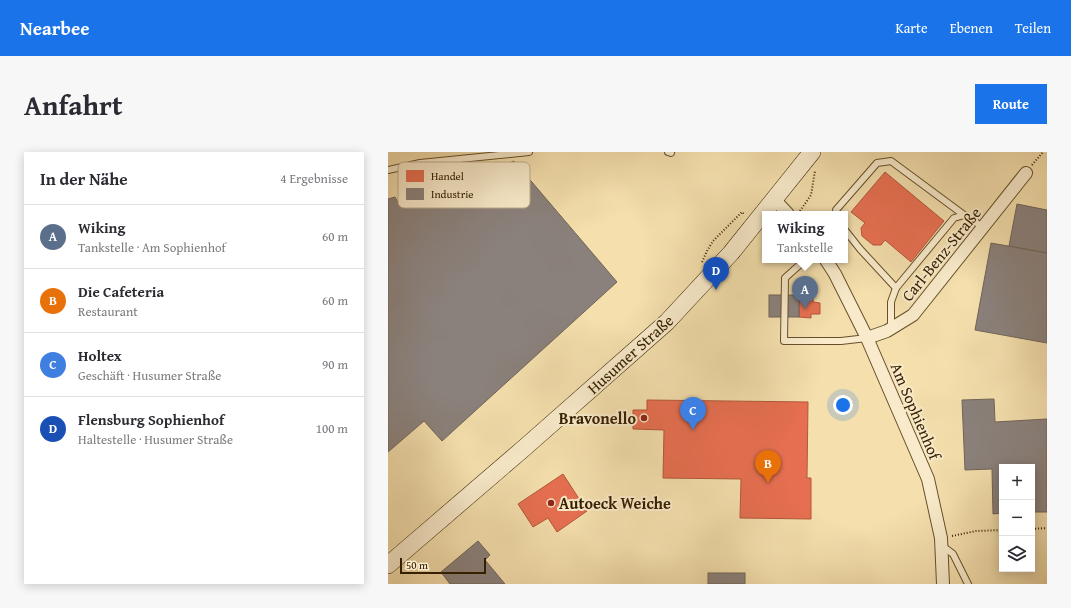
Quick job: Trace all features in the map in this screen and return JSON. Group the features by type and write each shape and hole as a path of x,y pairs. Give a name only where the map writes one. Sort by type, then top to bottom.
{"main road":[{"name":"Husumer Straße","path":"764,211 774,199 815,159"},
{"name":"Husumer Straße","path":"388,565 524,449 667,322 731,253 762,214"}],"street":[{"name":"Carl-Benz-Straße","path":"867,338 891,329 913,315 1026,173"},
{"path":"774,199 785,211"},
{"name":"Am Sophienhof","path":"828,263 867,338 928,478 941,542 943,584"}],"lane":[{"path":"430,162 529,152"},
{"path":"836,211 877,163 891,161 964,215 983,227"},
{"path":"388,170 398,168"},
{"path":"891,329 891,302 896,288 954,218 964,215"},
{"path":"848,234 896,288"},
{"path":"802,263 785,278 784,341 841,341 867,338"},
{"path":"941,542 953,554 968,584"}],"path":[{"path":"1026,173 1043,152"},
{"path":"799,211 811,195 815,171 815,159"},
{"path":"1035,529 1047,528"},
{"path":"941,542 976,531 999,530"}],"building: Handel":[{"path":"885,172 944,221 911,262 885,240 881,245 873,245 862,236 861,228 865,223 851,212"},
{"path":"799,295 813,295 813,302 820,303 820,314 811,314 811,318 799,317"},
{"path":"647,400 808,402 807,478 811,478 811,519 740,518 741,479 663,478 664,430 633,429 633,410 647,410"},
{"path":"563,474 587,511 557,532 548,518 533,527 518,504"}],"building: Industrie":[{"path":"530,180 617,282 442,441 424,421 388,452 388,199 395,197 398,202 398,208 530,208"},
{"path":"1017,204 1047,210 1047,253 1009,246"},
{"path":"991,243 1047,253 1047,343 975,330"},
{"path":"769,295 799,295 799,317 769,317"},
{"path":"994,399 995,422 1047,419 1047,512 1035,512 1035,464 999,464 999,513 993,514 992,469 965,470 962,400"},
{"path":"478,541 490,555 485,560 505,584 450,584 441,572"},
{"path":"708,573 745,573 745,584 708,584"}],"place":[{"name":"Flensburg Sophienhof","path":"716,290"},
{"name":"Wiking","path":"805,309"},
{"name":"Bravonello","path":"644,418"},
{"name":"Holtex","path":"693,430"},
{"name":"Die Cafeteria","path":"768,483"},
{"name":"Autoeck Weiche","path":"551,503"}]}
